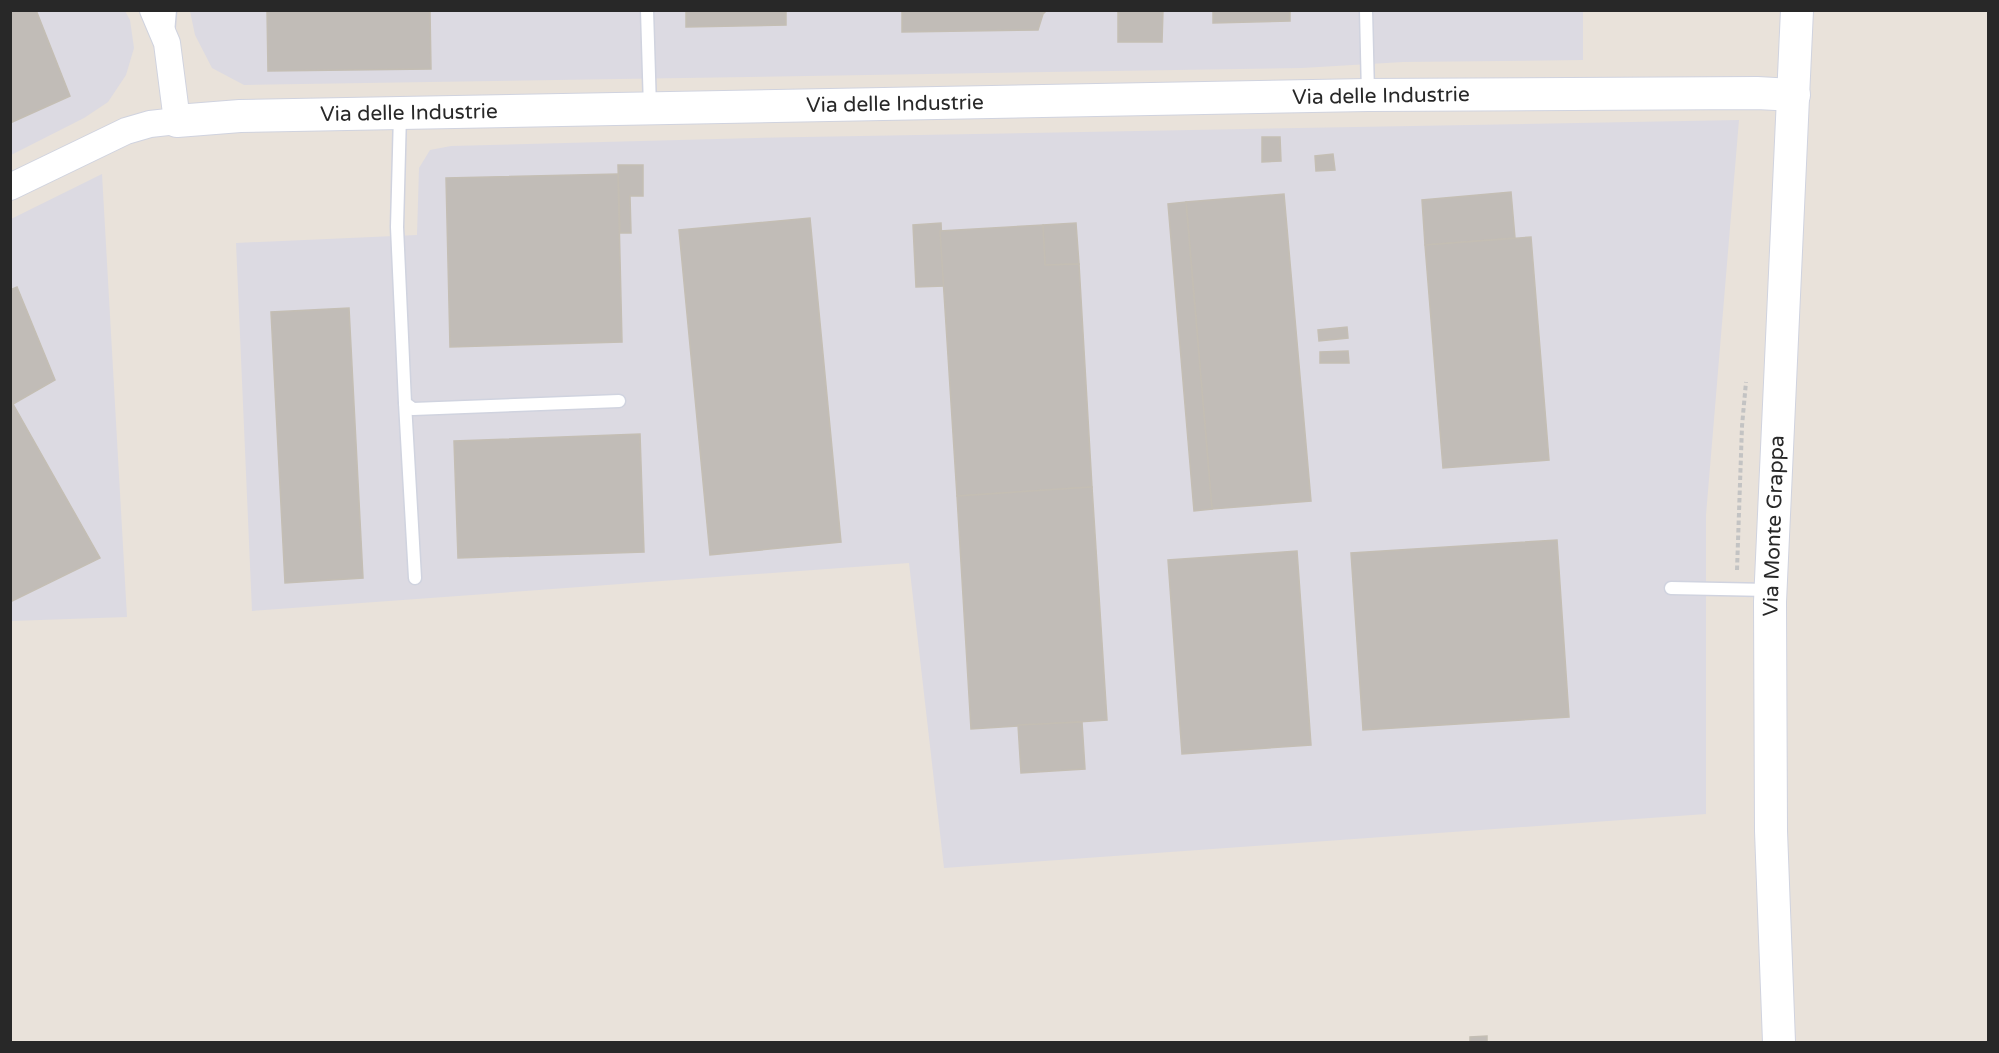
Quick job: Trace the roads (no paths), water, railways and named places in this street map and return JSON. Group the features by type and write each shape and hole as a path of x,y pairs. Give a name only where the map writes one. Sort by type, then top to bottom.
{"street":[{"path":"153,10 167,43 177,121"},
{"name":"Via Monte Grappa","path":"1779,1042 1771,831 1771,590 1797,10"},
{"name":"Via delle Industrie","path":"10,187 126,131 150,124 240,116 1368,96 1757,93 1794,95"}],"lane":[{"path":"167,43 170,10"},
{"path":"647,10 650,109"},
{"path":"1366,10 1368,96"},
{"path":"400,113 398,227 405,403 416,578"},
{"path":"405,403 413,409 619,401"},
{"path":"1671,588 1771,590"}]}
